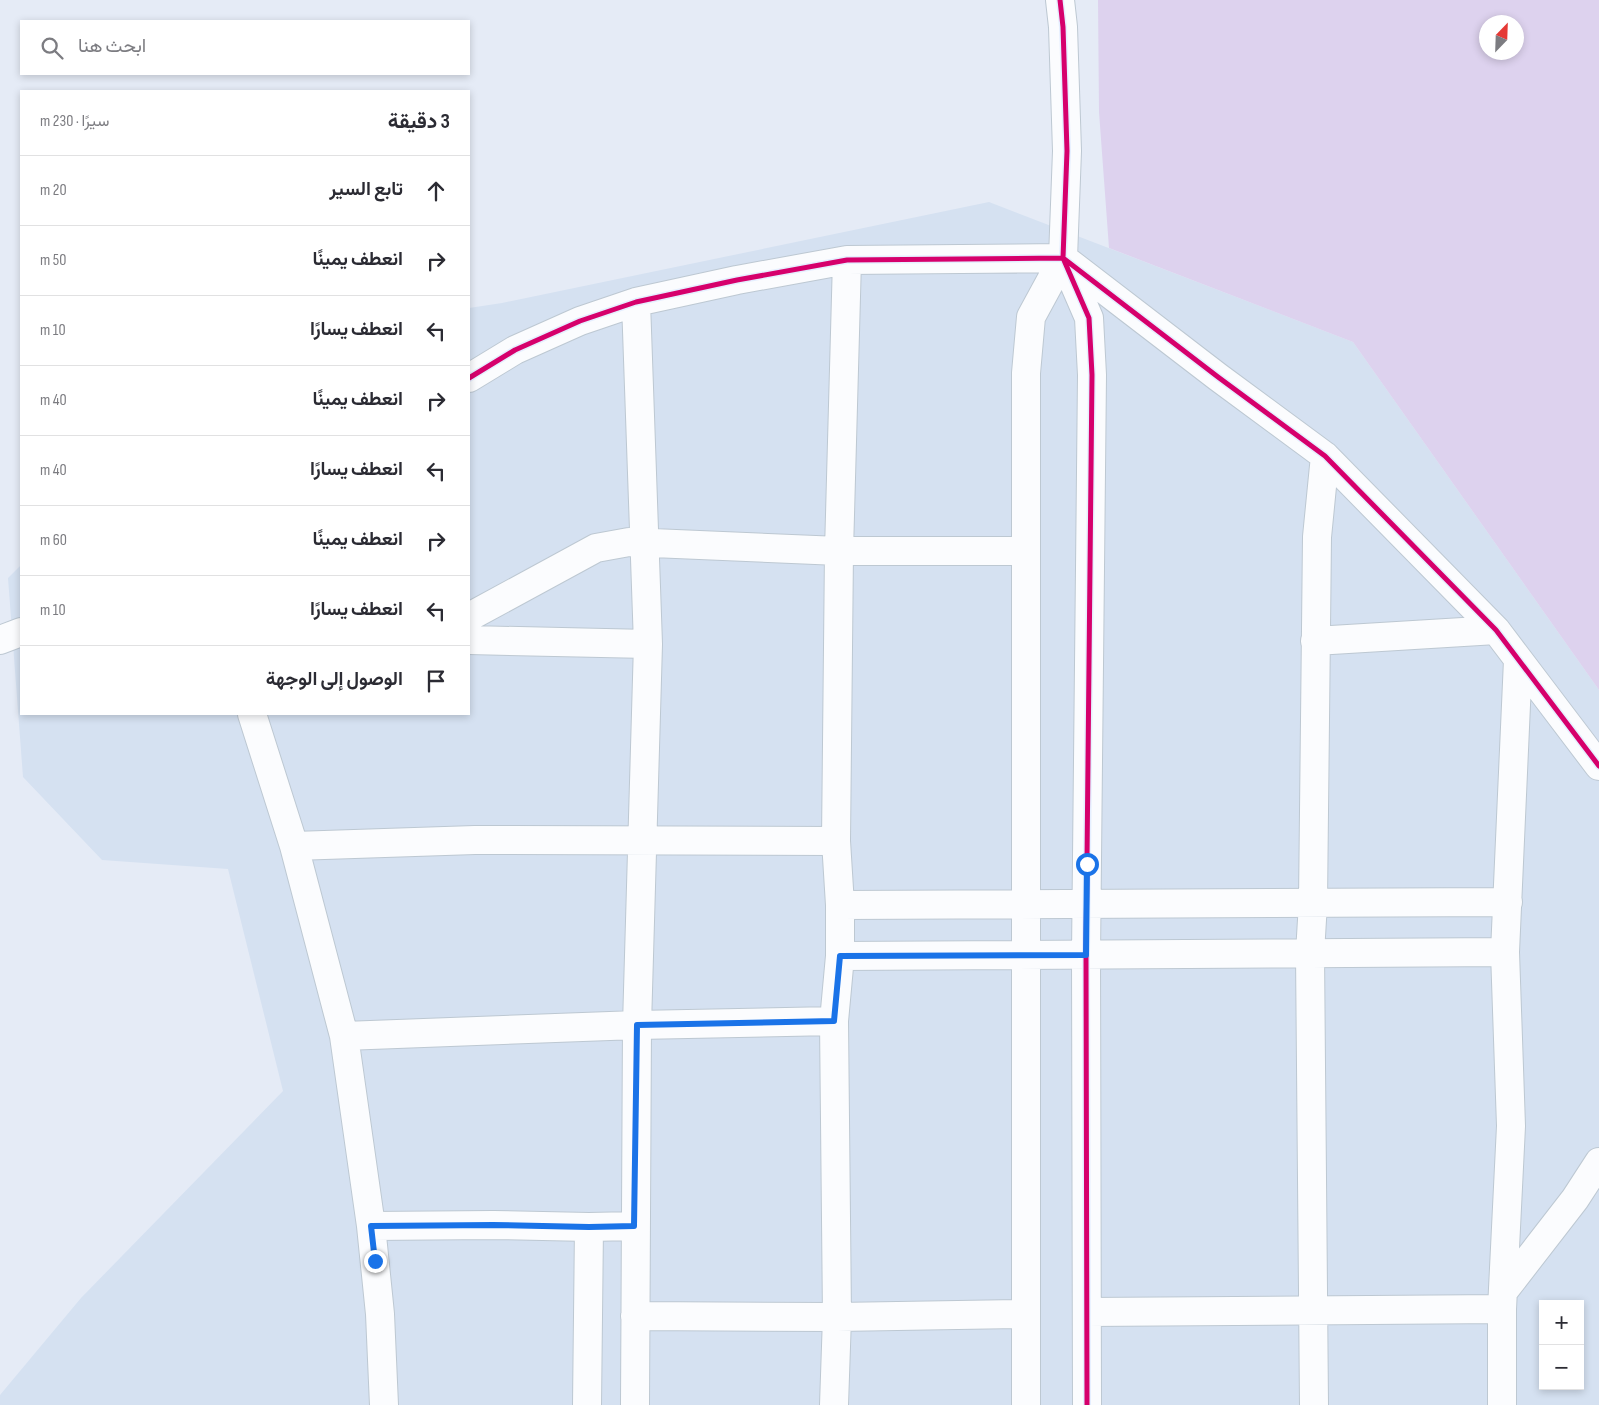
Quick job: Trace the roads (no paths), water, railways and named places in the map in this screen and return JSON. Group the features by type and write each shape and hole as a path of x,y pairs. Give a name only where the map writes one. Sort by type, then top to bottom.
{"street":[{"path":"1060,0 1066,151 1063,258 1090,318 1092,375 1086,955 1087,1405"},
{"path":"1026,1405 1026,373 1031,318 1063,258"},
{"path":"470,377 515,350 580,321 636,302 737,280 847,260 1063,258 1325,456 1496,630 1599,766"},
{"path":"834,1405 837,1316 834,1021 840,956 840,905 836,841 839,551 847,260"},
{"path":"635,1405 634,1226 637,1025 648,644 636,302"},
{"path":"1314,1405 1310,953 1313,903 1317,537 1325,456"},
{"path":"470,616 596,548 629,542 839,551 1026,551"},
{"path":"1315,641 1496,630"},
{"path":"0,640 20,632"},
{"path":"470,640 648,644"},
{"path":"1502,1405 1502,1301 1511,1126 1504,952 1508,902 1510,807 1518,660"},
{"path":"252,715 294,846 344,1036 371,1226 380,1314 384,1405"},
{"path":"294,846 476,840 836,841"},
{"path":"840,905 1508,902"},
{"path":"840,956 1504,952"},
{"path":"344,1036 637,1025 834,1021"},
{"path":"1502,1301 1599,1162"},
{"path":"371,1226 634,1226"},
{"path":"587,1405 589,1227"},
{"path":"1088,1312 1314,1312 1502,1301"},
{"path":"635,1316 1025,1314"}]}
